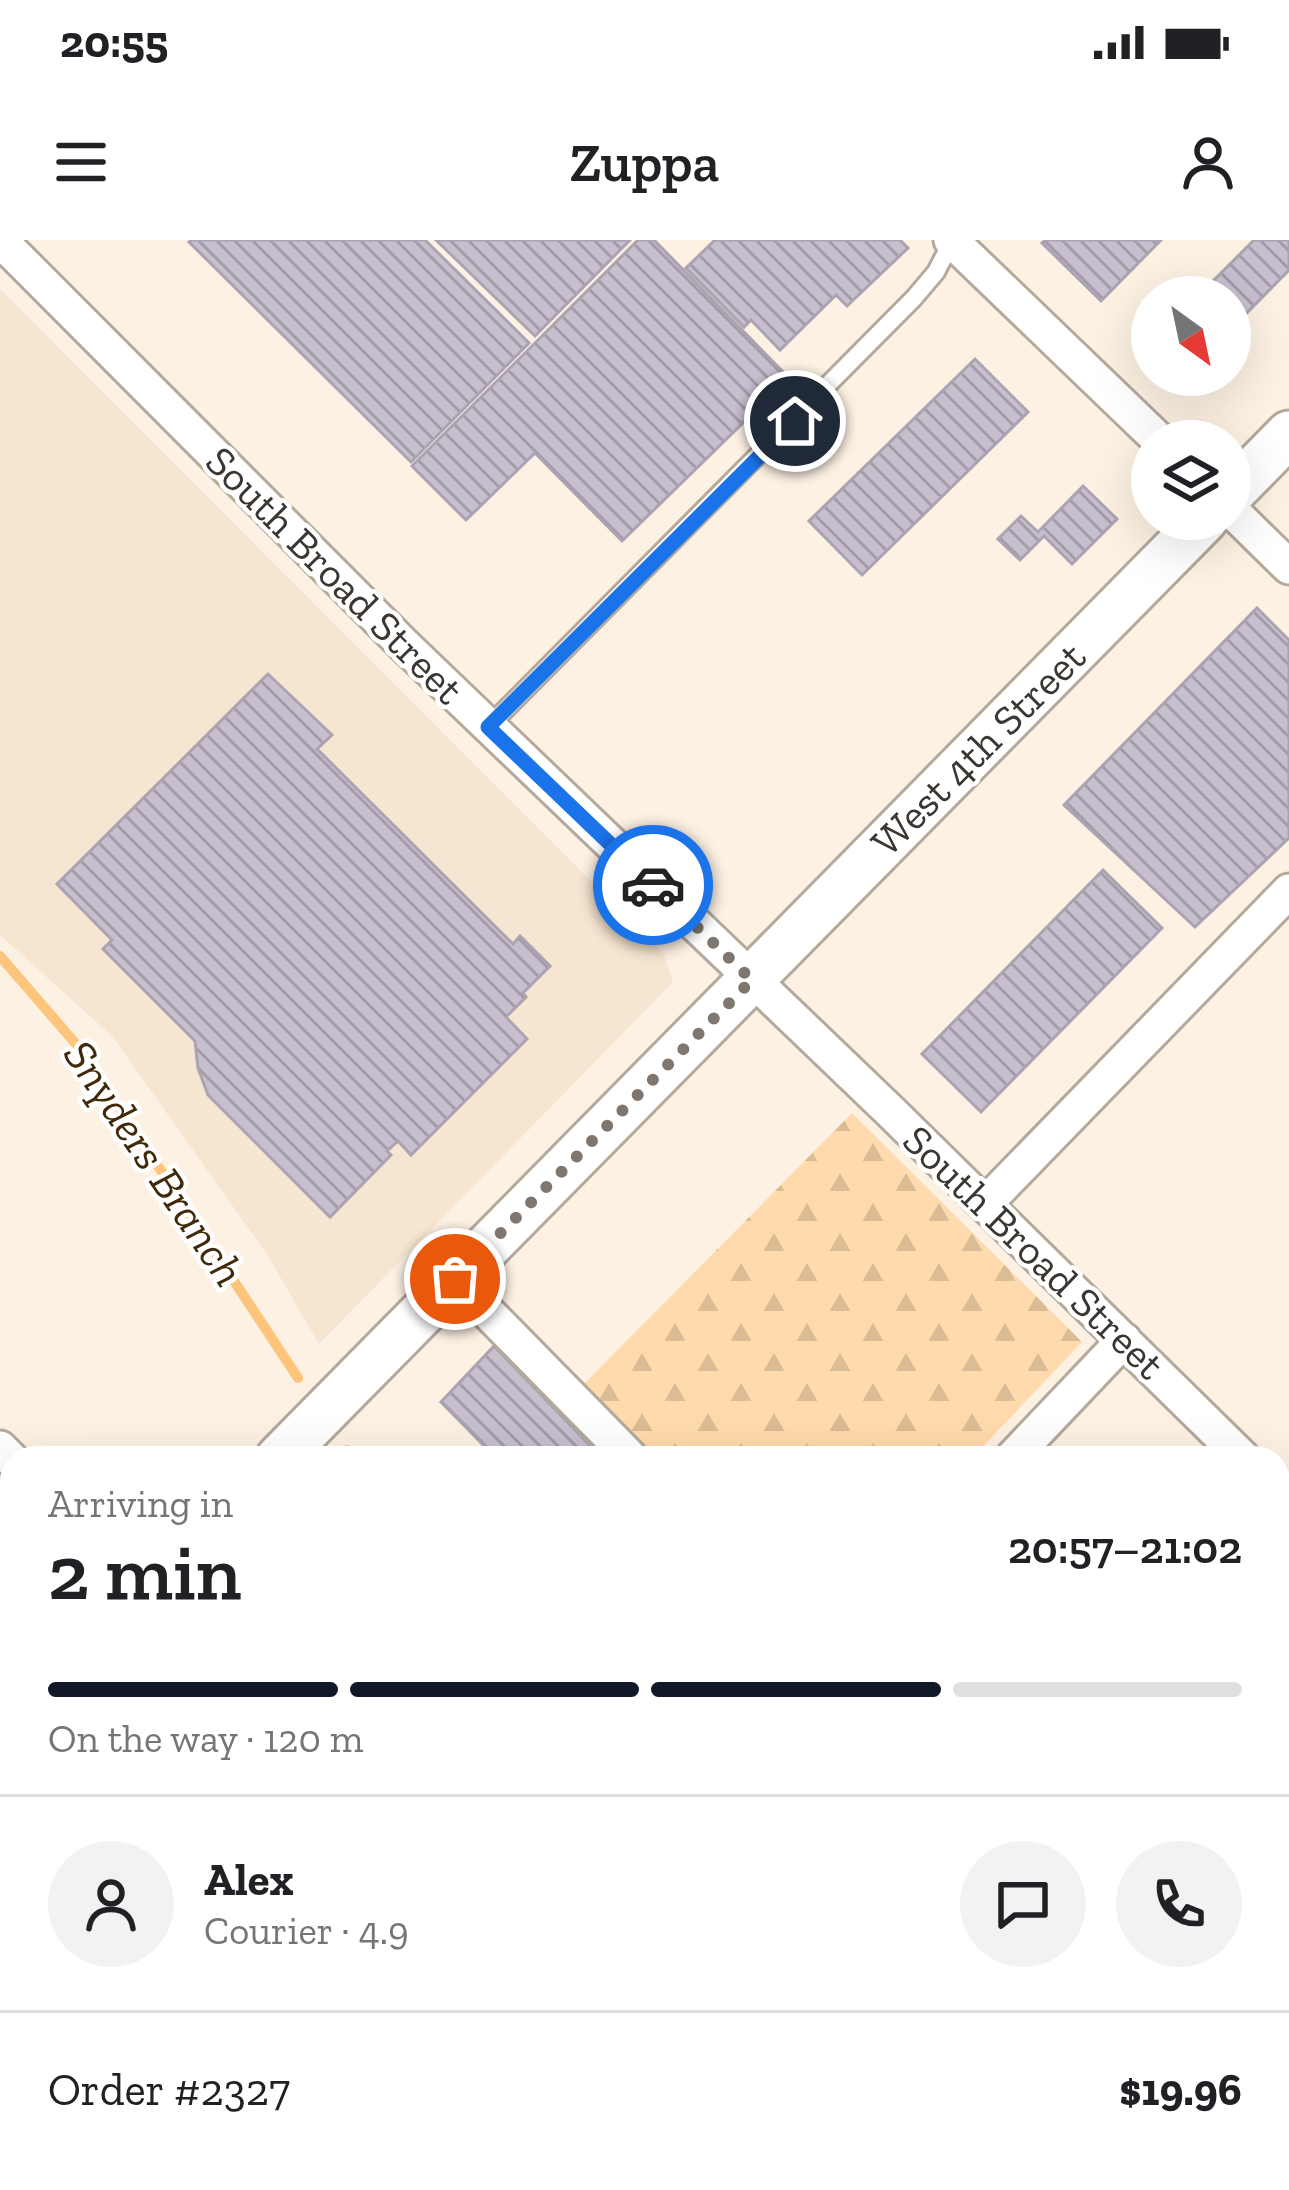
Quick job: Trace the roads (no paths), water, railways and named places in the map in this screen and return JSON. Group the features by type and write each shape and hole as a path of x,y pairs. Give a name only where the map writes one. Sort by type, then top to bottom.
{"main road":[{"path":"1251,473 1289,434"},
{"name":"West 4th Street","path":"291,1446 1184,540"}],"street":[{"path":"952,240 1138,420"},
{"name":"South Broad Street","path":"10,244 488,727 1231,1446"},
{"path":"1251,530 1289,567"},
{"path":"985,1204 1289,891"},
{"path":"455,1279 619,1446"},
{"path":"1023,1446 1124,1340"}],"lane":[{"path":"488,727 914,298 936,272 952,240"}],"waterway":[{"name":"Snyders Branch","path":"0,956 82,1051 298,1378"}]}
